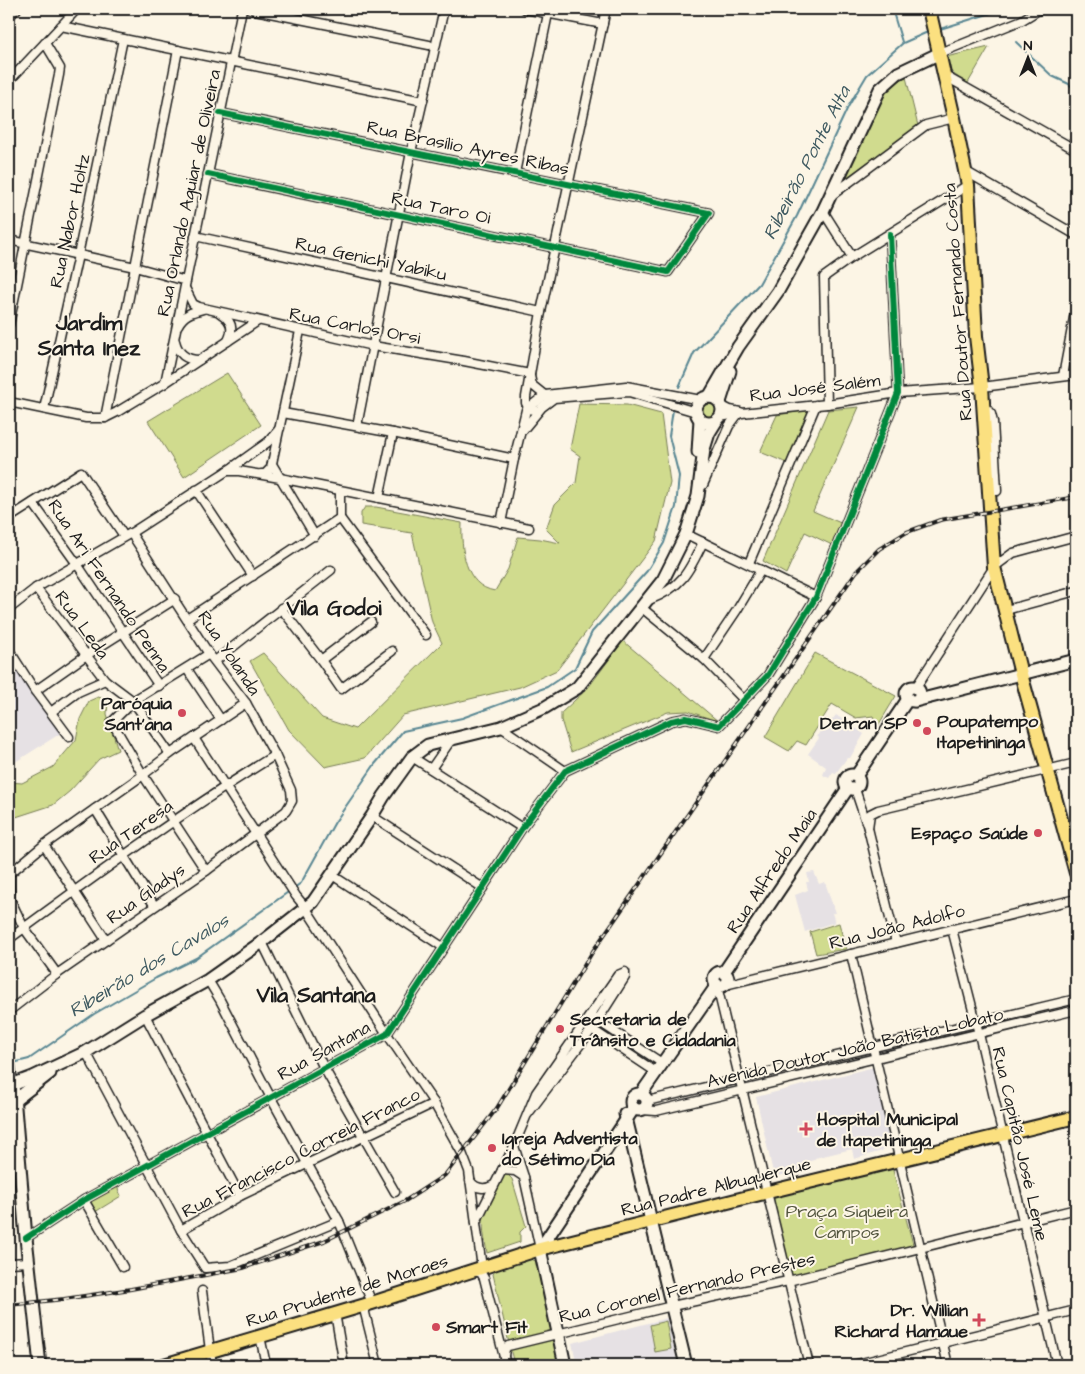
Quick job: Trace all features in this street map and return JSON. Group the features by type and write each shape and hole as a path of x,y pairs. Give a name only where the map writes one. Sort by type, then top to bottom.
{"main road":[{"name":"Rua Doutor Fernando Costa","path":"930,15 968,185 976,336 984,405 994,567 1006,610 1020,674 1076,873"},
{"path":"698,416 709,423 738,347 778,291 823,211 880,89 898,73 940,53"},
{"path":"697,498 698,403 715,407"},
{"path":"40,1365 12,1129 14,1101 11,1081 57,1066 86,1052 146,1014 208,980 262,942 313,902 412,757 428,745 501,727 544,708 577,688 663,580 686,534 697,498 704,449 715,407"},
{"path":"916,687 911,686 906,690 905,696 912,700 1076,660"},
{"name":"Rua Alfredo Maia","path":"720,985 728,979 727,974 724,972 851,789 845,783 846,778 851,775 856,776 912,700"},
{"path":"565,1365 540,1249 659,1067 720,985"},
{"path":"14,1101 44,1079 57,1066"},
{"path":"635,1106 650,1221 686,1365"},
{"name":"Rua Padre Albuquerque","path":"540,1249 1076,1117"},
{"name":"Rua Prudente de Moraes","path":"164,1365 335,1313 483,1271 540,1249"}],"street":[{"path":"9,16 17,9"},
{"path":"9,81 77,9"},
{"name":"Rua Orlando Aguiar de Oliveira","path":"165,383 242,9"},
{"path":"250,9 429,45"},
{"path":"357,426 411,152 444,9"},
{"path":"525,9 548,11 603,24"},
{"path":"501,523 519,436 528,408 526,403 541,312 606,9"},
{"path":"940,53 1022,20 1040,9"},
{"path":"515,173 548,11"},
{"path":"61,26 423,100"},
{"name":"Rua Nabor Holtz","path":"44,409 123,39"},
{"path":"9,326 60,68 45,43"},
{"path":"105,418 178,50"},
{"path":"944,76 1076,150"},
{"name":"Rua Brasílio Ayres Ribas","path":"220,113 709,214 668,272"},
{"path":"830,196 926,125 954,118"},
{"path":"965,171 1076,235"},
{"name":"Rua Taro Oi","path":"208,174 668,272"},
{"path":"827,404 824,277 852,257 968,185"},
{"path":"823,211 852,257"},
{"path":"501,727 565,771 671,721 686,718 720,726 768,675 816,597 898,393 890,234"},
{"name":"Rua Genichi Yabiku","path":"195,236 541,312"},
{"path":"9,240 135,267 186,285"},
{"name":"Rua Carlos Orsi","path":"186,285 192,304 205,309 373,346 530,374"},
{"path":"1063,376 1076,307"},
{"path":"177,326 190,312 205,309"},
{"path":"219,312 232,326 228,341"},
{"path":"9,402 86,418 105,418 165,383 258,321"},
{"path":"259,474 269,472 272,464 300,331"},
{"path":"174,337 179,353 192,360 199,360"},
{"path":"530,374 532,385 542,403"},
{"name":"Rua José Salém","path":"740,413 827,404 898,393 1076,375"},
{"path":"519,436 542,403 626,386 740,413 730,426 697,498"},
{"path":"528,408 554,398 630,392 698,416"},
{"path":"749,563 816,405"},
{"path":"984,405 991,414 997,491"},
{"path":"283,414 393,433 514,459"},
{"path":"9,609 36,588 128,534 233,467 268,442 280,428"},
{"path":"378,498 393,433"},
{"path":"257,450 267,450 274,454"},
{"path":"272,464 316,536"},
{"path":"233,467 238,467 242,471"},
{"path":"233,467 242,471 529,528"},
{"name":"Rua Yolanda","path":"33,502 81,472 128,534 246,703 275,755 292,796"},
{"path":"196,490 253,576"},
{"path":"340,490 340,518 426,635"},
{"path":"9,518 33,502"},
{"name":"Rua Ari Fernando Penna","path":"33,502 78,564 159,686"},
{"path":"188,619 316,536 340,518"},
{"path":"686,534 816,597"},
{"path":"916,687 994,567 1013,553 1076,536"},
{"path":"703,542 686,575 666,594 644,604 704,659 744,700"},
{"path":"215,661 331,570"},
{"path":"704,659 761,570"},
{"name":"Rua Leda","path":"36,588 105,680 133,701 170,754"},
{"path":"1006,610 1076,591"},
{"path":"35,690 174,599"},
{"path":"281,608 341,689 392,650"},
{"path":"321,660 371,622"},
{"path":"9,650 69,737"},
{"path":"206,871 143,775 112,722 133,701 210,654"},
{"path":"187,669 221,720"},
{"path":"52,712 78,692 105,680"},
{"path":"57,974 24,928 10,899 9,874 44,845 170,754 246,703"},
{"path":"194,738 255,834 434,1102 464,1160 470,1181 483,1271 506,1365"},
{"path":"431,769 451,740"},
{"name":"Rua Teresa","path":"9,939 122,855 224,786 275,755"},
{"path":"412,757 522,828"},
{"path":"868,828 870,814 878,810 1076,763"},
{"name":"Rua Santana","path":"26,1238 84,1200 387,1034 522,828 565,771"},
{"path":"851,789 859,802 868,828 896,943"},
{"name":"Rua Gladys","path":"9,1011 57,974 154,905 206,871 286,811 292,801 292,796"},
{"path":"859,802 878,810"},
{"path":"95,809 154,905"},
{"path":"372,816 483,888"},
{"path":"44,845 106,940"},
{"path":"332,875 444,947"},
{"name":"Rua João Adolfo","path":"720,985 1076,899"},
{"name":"Rua Capitão José Leme","path":"952,930 979,1034 1057,1365"},
{"path":"262,942 324,1068 395,1192"},
{"path":"851,954 876,1059 894,1162 920,1247 948,1365"},
{"path":"476,1224 514,1146 536,1093 618,975 625,972 625,977 598,1021 528,1115"},
{"path":"208,980 306,1164 339,1221 368,1304 378,1365"},
{"path":"720,985 740,1079 809,1365"},
{"name":"Avenida Doutor João Batista Lobato","path":"635,1106 1076,999"},
{"name":"Avenida Doutor João Batista Lobato","path":"635,1106 656,1111 1076,1010"},
{"path":"146,1014 240,1196"},
{"path":"590,1016 659,1067"},
{"path":"584,1024 659,1067"},
{"path":"86,1052 181,1230 205,1268 230,1266 339,1221"},
{"path":"9,1054 11,1081"},
{"name":"Rua Francisco Correia Franco","path":"181,1230 240,1196 434,1102"},
{"path":"514,1146 524,1177 540,1249"},
{"path":"502,1170 515,1171 524,1177"},
{"path":"470,1181 480,1188 494,1186"},
{"path":"84,1200 123,1268"},
{"name":"Rua Coronel Fernando Prestes","path":"508,1346 672,1306 788,1281 1076,1209"},
{"path":"9,1263 29,1262"},
{"path":"202,1291 212,1365"},
{"path":"853,1365 1076,1310"},
{"path":"335,1313 344,1365"},
{"path":"260,1336 266,1365"},
{"path":"499,1337 508,1346 505,1349 504,1356"},
{"path":"891,1356 893,1365"}],"shaded area":[{"path":"9,660 61,733 9,766"},
{"path":"836,715 864,734 850,758 847,758 836,773 833,772 829,778 823,775 826,767 808,754 819,738 817,736"},
{"path":"814,872 819,884 825,882 835,913 832,913 835,922 805,932 795,895 808,890 806,882 809,882 807,873"},
{"name":"Hospital Municipal de Itapetininga","path":"874,1067 888,1135 884,1137 885,1148 882,1151 854,1159 852,1149 815,1158 807,1162 807,1169 774,1177 756,1097"},
{"path":"667,1318 678,1365 577,1365 572,1343"}],"green space":[{"path":"989,47 968,83 952,73 946,62 946,57"},
{"path":"906,77 918,126 843,180 881,98 895,83"},
{"path":"227,373 261,425 184,477 148,421"},
{"path":"709,400 716,403 719,410 716,417 709,420 702,417 699,410 702,403"},
{"path":"579,404 627,405 661,414 670,483 656,541 557,670 520,687 403,715 365,758 325,767 289,730 250,661 263,653 322,718 355,729 442,643 432,622 412,533 361,525 361,513 365,507 376,507 462,523 462,543 466,564 477,582 485,588 495,591 508,569 518,537 560,543 546,529 555,504 576,483 580,456 570,449"},
{"path":"859,407 813,511 843,524 832,545 805,532 786,574 763,561 828,410"},
{"path":"809,410 787,463 760,452 777,415"},
{"path":"623,641 719,722 688,711 668,712 571,752 561,720 561,713 588,688"},
{"path":"815,653 896,696 876,729 876,722 873,716 856,718 832,704 806,745 797,741 789,751 765,737"},
{"path":"98,697 108,700 107,714 118,750 99,759 70,791 53,805 16,817 9,825 9,782 22,783 53,767 76,740 80,719 89,701"},
{"path":"839,923 846,949 816,954 810,932"},
{"name":"Praça Siqueira Campos","path":"892,1167 914,1248 790,1278 773,1196"},
{"path":"507,1174 512,1179 526,1226 520,1232 520,1242 487,1253 483,1228 484,1215 497,1183"},
{"path":"116,1184 121,1196 95,1212 87,1200"},
{"path":"527,1258 536,1261 561,1365 514,1365 493,1274 496,1269"},
{"path":"666,1321 671,1349 655,1352 650,1325"}],"waterway":[{"path":"892,9 902,42"},
{"name":"Ribeirão Ponte Alta","path":"940,29 1004,9"},
{"name":"Ribeirão Ponte Alta","path":"679,387 694,353 759,284 797,216 848,107 867,75 903,43 930,31"},
{"path":"1016,42 1052,76 1069,84 1076,91"},
{"name":"Ribeirão dos Cavalos","path":"294,888 301,883 335,822 375,764 403,731 462,718 547,687 575,668 592,632 647,571 664,543 676,507 679,476 669,436 673,410"},
{"name":"Ribeirão dos Cavalos","path":"13,1063 29,1059 94,1014 156,978 196,958 291,890"}],"railway":[{"path":"9,1305 131,1289 243,1268 324,1241 405,1201 445,1175 497,1108 593,951 856,572 879,549 907,532 940,520 1076,497"}],"cycle path":[{"path":"208,174 668,272 709,213 220,113"},
{"path":"26,1238 84,1200 387,1034 522,828 565,771 671,721 686,718 719,726 768,675 816,597 898,393 890,234"}],"place":[{"name":"Paróquia Sant’ana","path":"182,713"},
{"name":"Detran SP","path":"917,723"},
{"name":"Poupatempo Itapetininga","path":"927,731"},
{"name":"Espaço Saúde","path":"1038,833"},
{"name":"Secretaria de Trânsito e Cidadania","path":"560,1029"},
{"name":"Hospital Municipal de Itapetininga","path":"806,1129"},
{"name":"Igreja Adventista do Sétimo Dia","path":"492,1148"},
{"name":"Dr. Willian Richard Hamaue","path":"979,1320"},
{"name":"Smart Fit","path":"436,1327"}],"district":[{"name":"Jardim Santa Inez","path":"89,336"},
{"name":"Vila Godoi","path":"334,608"},
{"name":"Vila Santana","path":"316,995"}]}
